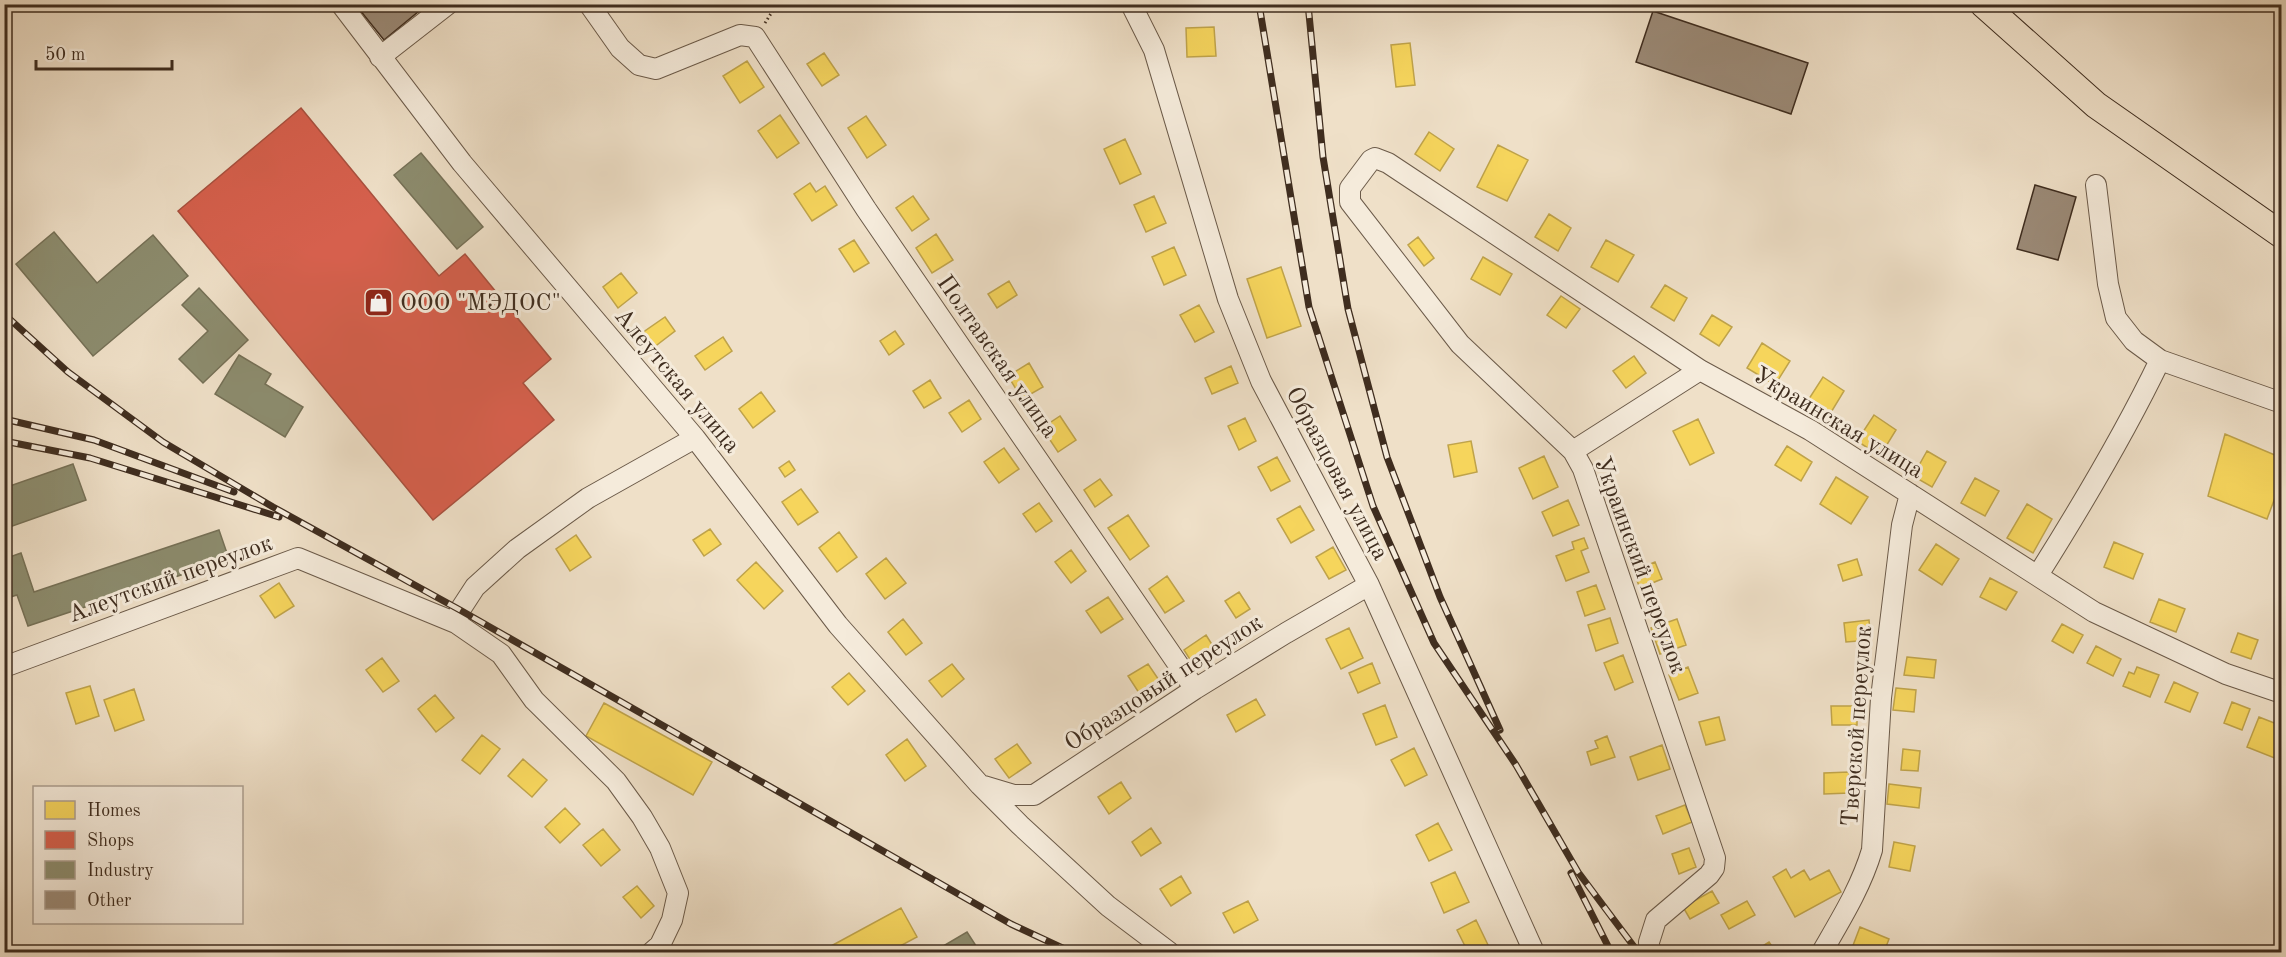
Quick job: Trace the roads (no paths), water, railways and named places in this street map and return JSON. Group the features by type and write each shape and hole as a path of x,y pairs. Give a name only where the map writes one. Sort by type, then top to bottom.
{"main road":[{"path":"1983,4 2096,105 2282,236"}],"street":[{"name":"Алеутская улица","path":"341,4 462,163 695,438 838,625 980,785 1020,825 1108,906 1169,952"},
{"path":"380,57 448,4"},
{"name":"Полтавская улица","path":"589,4 620,48 639,65 656,69 740,35 755,37 866,209 1195,690"},
{"name":"Образцовая улица","path":"1131,4 1154,50 1228,299 1257,371 1369,585 1534,952"},
{"name":"Украинский переулок","path":"1388,163 1375,158 1371,160 1350,188 1350,202 1460,344 1573,451 1583,469 1715,858 1714,868 1709,875 1656,920 1649,942 1650,952"},
{"name":"Украинская улица","path":"1388,163 1700,370 1810,430 2094,612 2226,674 2282,693"},
{"path":"2096,184 2108,284 2116,318 2134,341 2160,360 2282,403"},
{"path":"2038,575 2104,470 2160,360"},
{"path":"1573,451 1700,370"},
{"path":"456,623 460,610 474,587 517,549 588,498 695,438"},
{"name":"Тверской переулок","path":"1822,952 1851,901 1865,872 1872,850 1881,698 1902,525 1910,494"},
{"name":"Алеутский переулок","path":"4,667 298,558 456,623 501,654 534,700 616,782 642,817 660,848 678,893 672,920 660,945 652,952"},
{"name":"Образцовый переулок","path":"980,785 1014,795 1034,795 1195,690 1369,585"}],"railway":[{"path":"1259,4 1309,307 1373,506 1434,643 1516,765 1578,872 1638,952"},
{"path":"1308,4 1323,157 1348,309 1387,457 1440,597 1500,730"},
{"path":"4,314 68,372 163,442 273,507 460,610 1011,924 1071,952"},
{"path":"4,419 94,440 234,492"},
{"path":"4,441 90,458 279,517"},
{"path":"1571,873 1611,952"}],"place":[{"name":"ООО \"МЭДОС\"","path":"379,302"}]}
